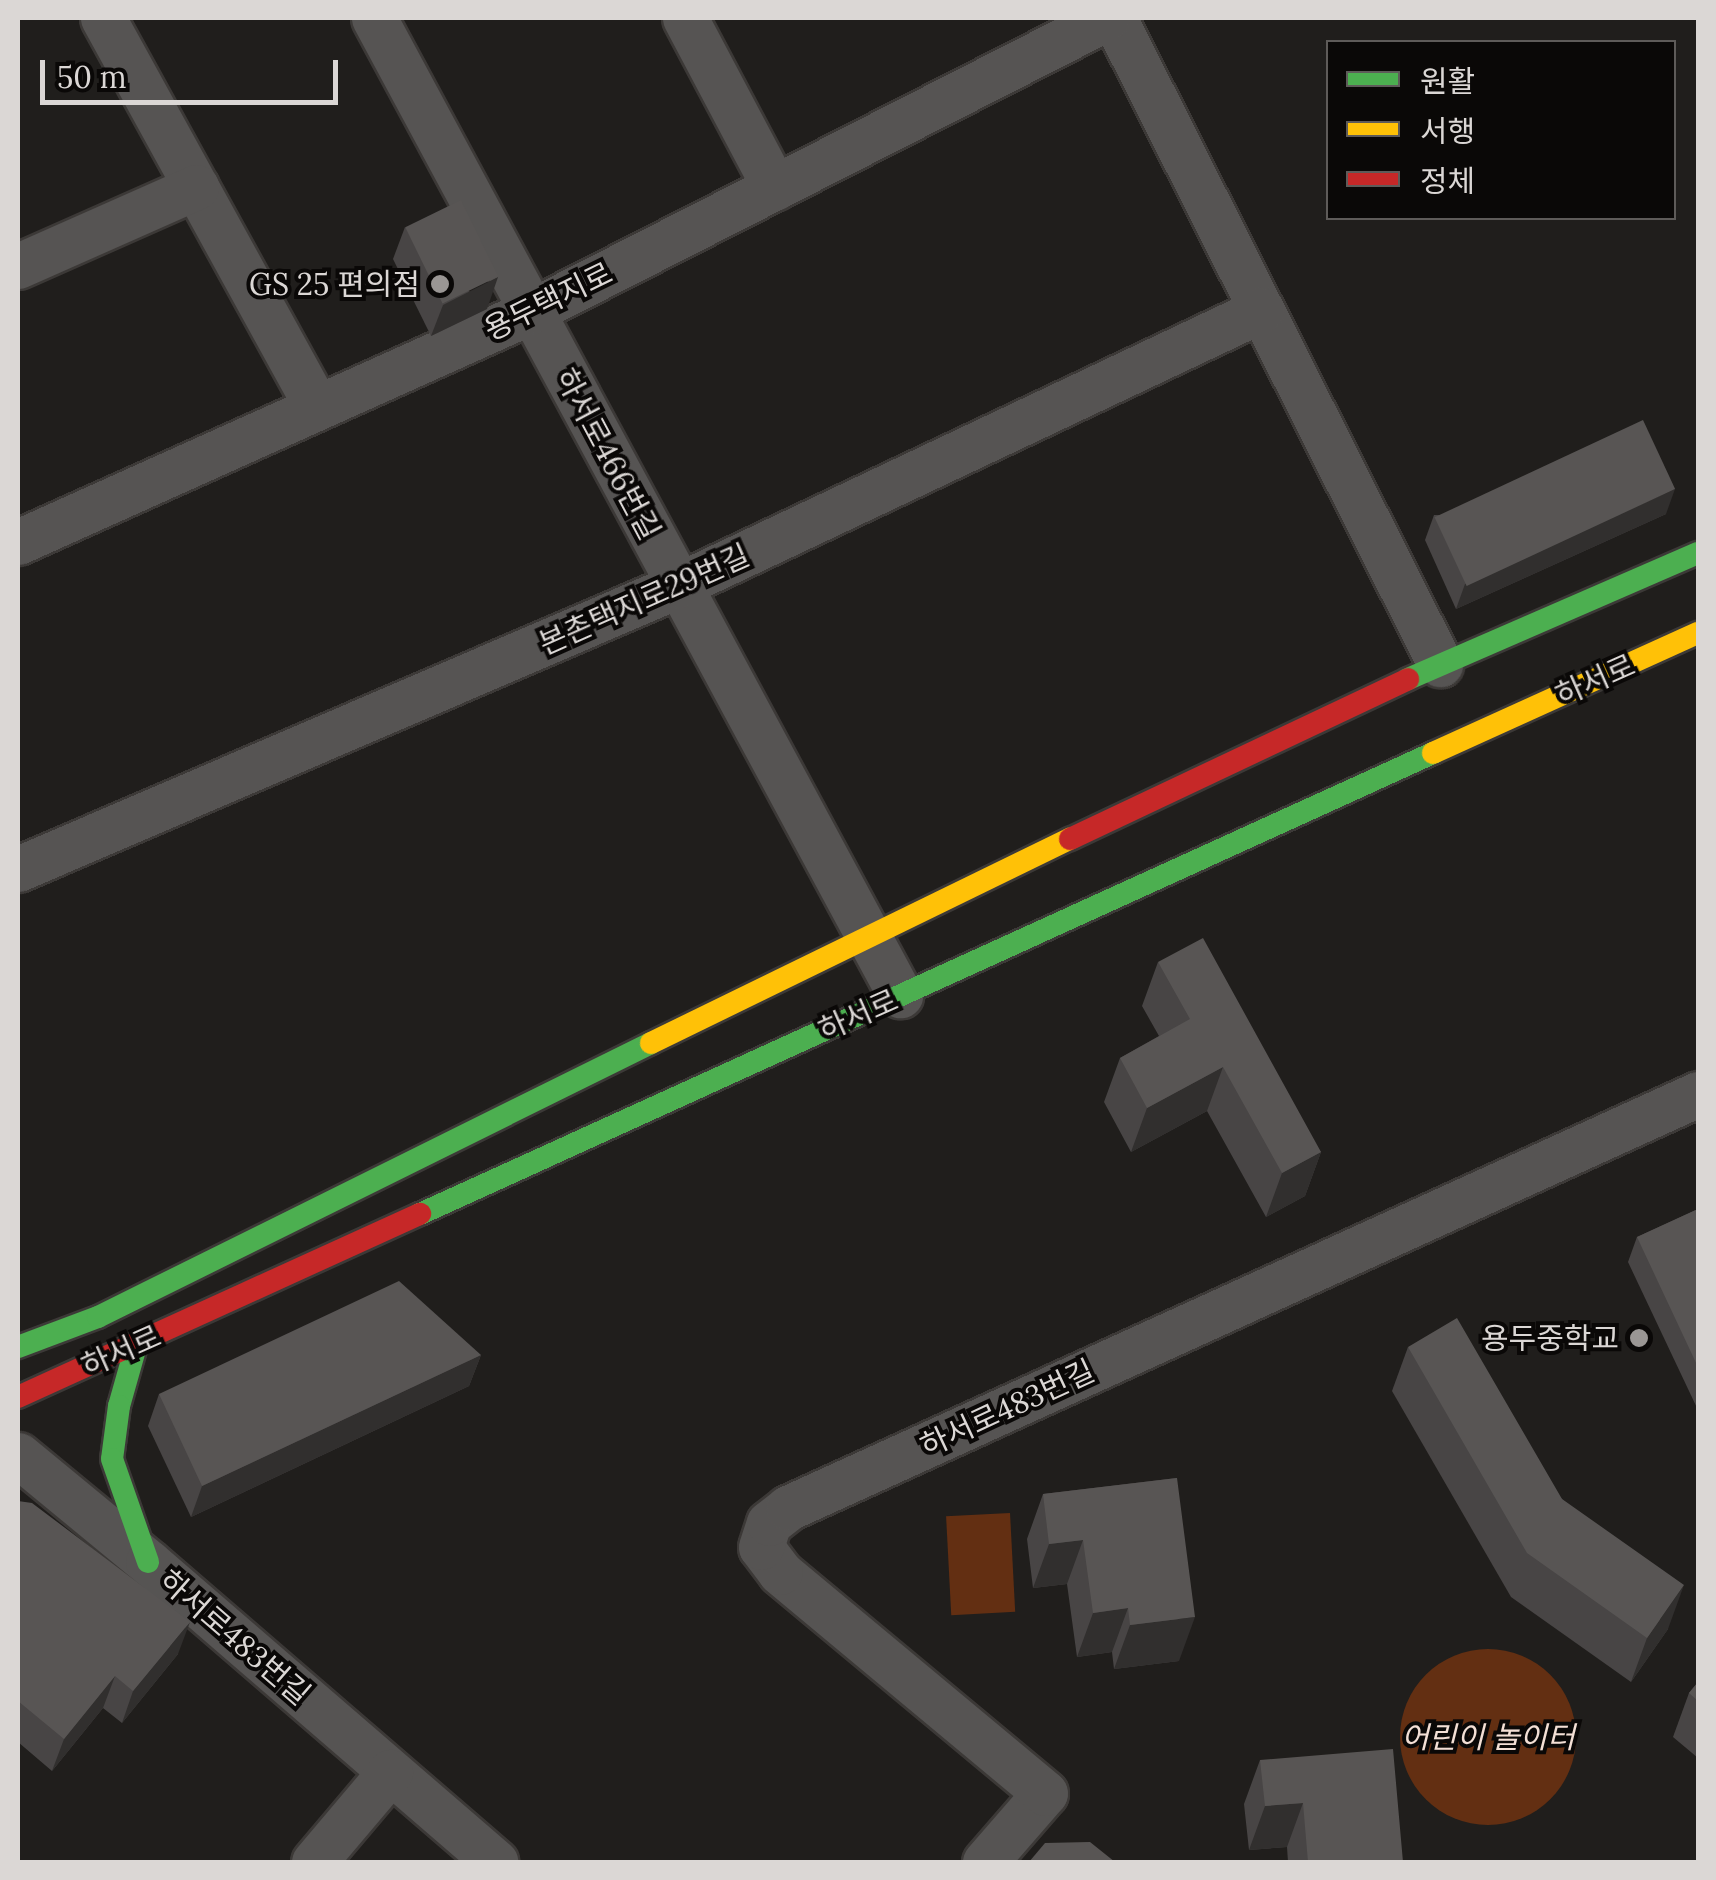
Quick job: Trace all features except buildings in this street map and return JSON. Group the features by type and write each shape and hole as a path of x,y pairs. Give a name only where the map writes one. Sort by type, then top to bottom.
{"main road":[{"name":"하서로","path":"18,1347 98,1317 868,935 1440,664 1698,553"},
{"name":"하서로","path":"18,1397 1698,633"},
{"path":"34,1314 98,1317"},
{"path":"136,1346 119,1406 112,1458 148,1562"}],"street":[{"path":"103,18 316,405"},
{"name":"하서로466번길","path":"374,18 900,996"},
{"path":"685,18 775,188"},
{"name":"용두택지로","path":"18,542 532,311 1110,18 1261,310"},
{"path":"18,266 196,187"},
{"path":"1261,310 1440,664"},
{"name":"본촌택지로29번길","path":"18,869 679,585 1261,310"},
{"name":"하서로483번길","path":"985,1862 1045,1794 780,1572 761,1547 769,1523 788,1508 1698,1094"},
{"name":"하서로483번길","path":"18,1455 495,1862"},
{"path":"314,1862 390,1772"}],"green space":[{"path":"1010,1513 1015,1612 951,1615 946,1516"},
{"name":"어린이 놀이터","path":"1488,1649 1522,1656 1550,1675 1569,1703 1576,1737 1569,1771 1550,1799 1522,1818 1488,1825 1454,1818 1426,1799 1407,1771 1400,1737 1407,1703 1426,1675 1454,1656"}],"traffic: fast":[{"path":"1408,679 1698,553"},
{"path":"420,1214 1433,753"},
{"path":"18,1347 98,1317 651,1043"},
{"path":"136,1346 119,1406 112,1459 148,1562"}],"traffic: slow":[{"path":"1433,753 1698,633"},
{"path":"651,1043 1070,839"}],"traffic: jam":[{"path":"1070,839 1408,679"},
{"path":"18,1397 420,1214"}],"place":[{"name":"GS 25 편의점","path":"440,284"},
{"name":"용두중학교","path":"1639,1338"}]}
